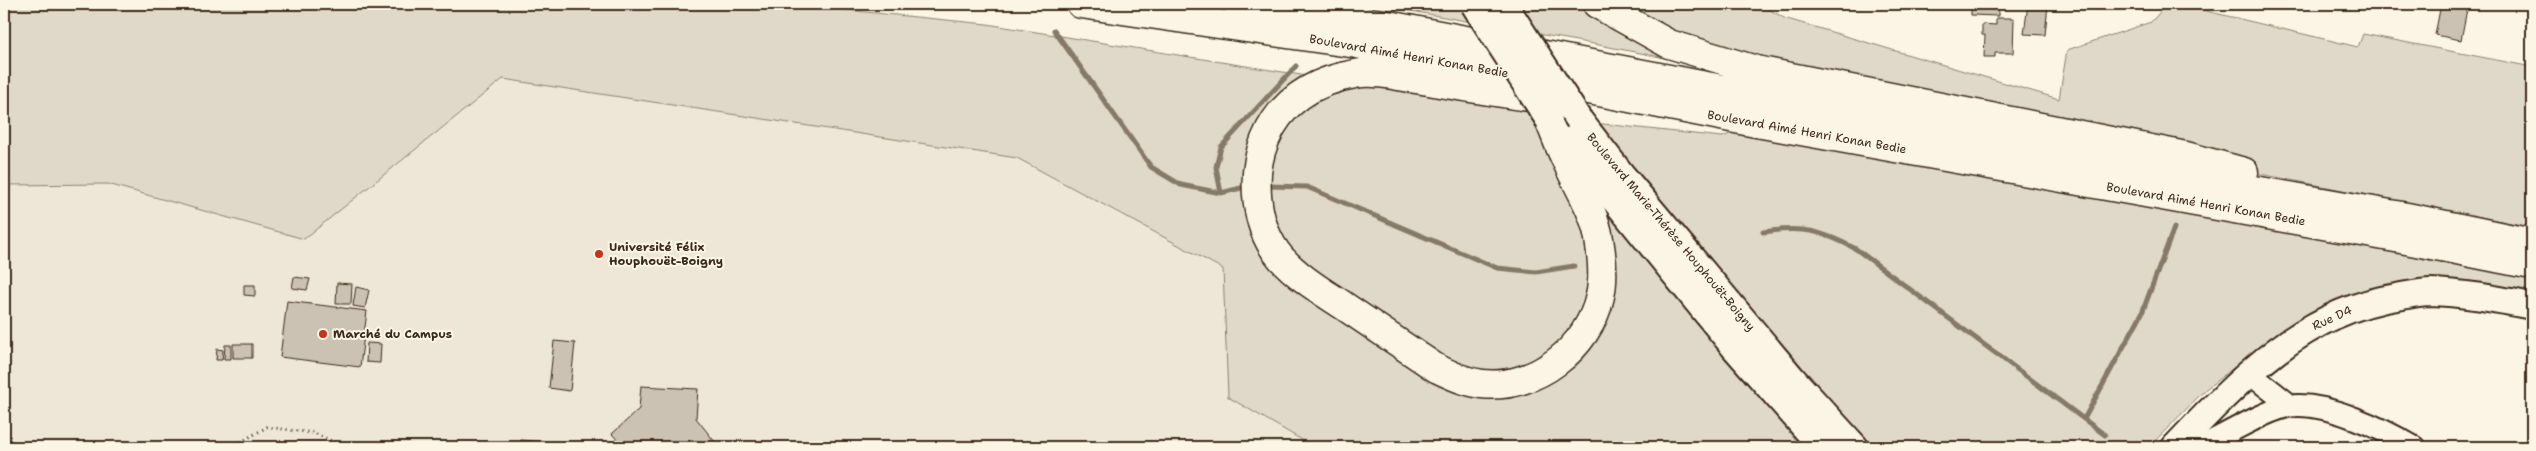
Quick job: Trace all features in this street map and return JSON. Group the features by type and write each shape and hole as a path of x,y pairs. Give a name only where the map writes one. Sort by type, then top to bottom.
{"highway":[{"name":"Boulevard Aimé Henri Konan Bedie","path":"1081,4 1358,44 1752,122 2402,239 2532,265"},
{"name":"Boulevard Aimé Henri Konan Bedie","path":"1238,4 1377,23 2163,174 2407,217 2532,243"},
{"path":"1299,4 1377,23"},
{"path":"1597,4 1669,44 1730,63 2186,156 2407,217"},
{"path":"1549,120 1566,162 1593,216 1599,238 1602,275 1600,297 1590,322 1576,345 1553,365 1532,378 1507,384 1482,384 1457,379 1436,368 1303,278 1280,258 1268,239 1261,220 1257,185 1261,148 1270,127 1291,100 1322,83 1356,73 1394,75 1707,126 1752,122"}],"main road":[{"name":"Boulevard Marie-Thérèse Houphouët-Boigny","path":"1474,4 1549,120 1735,348 1822,447"},
{"name":"Boulevard Marie-Thérèse Houphouët-Boigny","path":"1505,5 1579,120 1620,174 1792,378 1855,447"},
{"name":"Rue D4","path":"2175,447 2229,390 2282,345 2311,326 2346,310 2383,299 2429,292 2473,296 2532,306"}],"lane":[{"path":"2249,373 2291,406"},
{"path":"2200,447 2262,417 2291,406 2324,410 2358,419 2414,447"}],"path":[{"path":"232,447 267,427 314,433 345,447"}],"shaded area":[{"path":"4,4 784,4 987,24 1603,124 1722,137 1741,130 2532,273 2532,294 2488,287 2304,321 2260,348 2207,388 2149,447 1314,447 1228,397 1223,269 1017,158 503,79 304,239 108,184 4,185"},
{"path":"1372,4 1760,4 1784,18 2059,99 2067,50 2151,22 2167,4 2177,4 2358,47 2363,34 2532,67 2532,227 1599,45"},
{"name":"Université Félix Houphouët-Boigny","path":"503,79 1017,158 1223,269 1228,397 1314,447 4,447 4,185 108,184 304,239"}],"building":[{"path":"1971,4 1998,4 1998,16 1971,15"},
{"path":"2028,4 2048,4 2045,35 2024,34"},
{"path":"2441,4 2468,4 2461,40 2435,35"},
{"path":"1996,18 2014,18 2013,53 1995,53 1995,57 1984,57 1985,35 1982,35 1982,24 1996,25"},
{"path":"294,277 310,279 307,290 292,288"},
{"path":"337,283 352,284 351,304 336,304"},
{"path":"244,285 255,285 255,296 244,295"},
{"path":"356,287 369,290 365,308 353,306"},
{"name":"Marché du Campus","path":"287,301 367,311 360,367 280,357"},
{"path":"554,341 575,343 570,391 549,388"},
{"path":"367,343 381,344 380,363 366,362"},
{"path":"233,344 252,344 252,358 233,358"},
{"path":"225,345 231,345 231,359 224,359"},
{"path":"217,349 223,350 222,360 216,360"},
{"path":"641,386 698,389 696,418 715,442 709,447 624,447 612,434 639,409"},
{"path":"521,440 558,443 560,447 514,447"}],"waterway":[{"path":"1054,30 1151,167 1181,185 1221,193 1249,186"},
{"path":"1221,193 1216,167 1221,147 1296,66"},
{"path":"1269,186 1307,187 1497,268 1536,272 1574,266"},
{"path":"2084,419 2142,313 2174,228"},
{"path":"1763,232 1789,229 1811,231 1832,237 1856,249 2105,435"}],"place":[{"name":"Université Félix Houphouët-Boigny","path":"599,254"},
{"name":"Marché du Campus","path":"323,334"}]}
